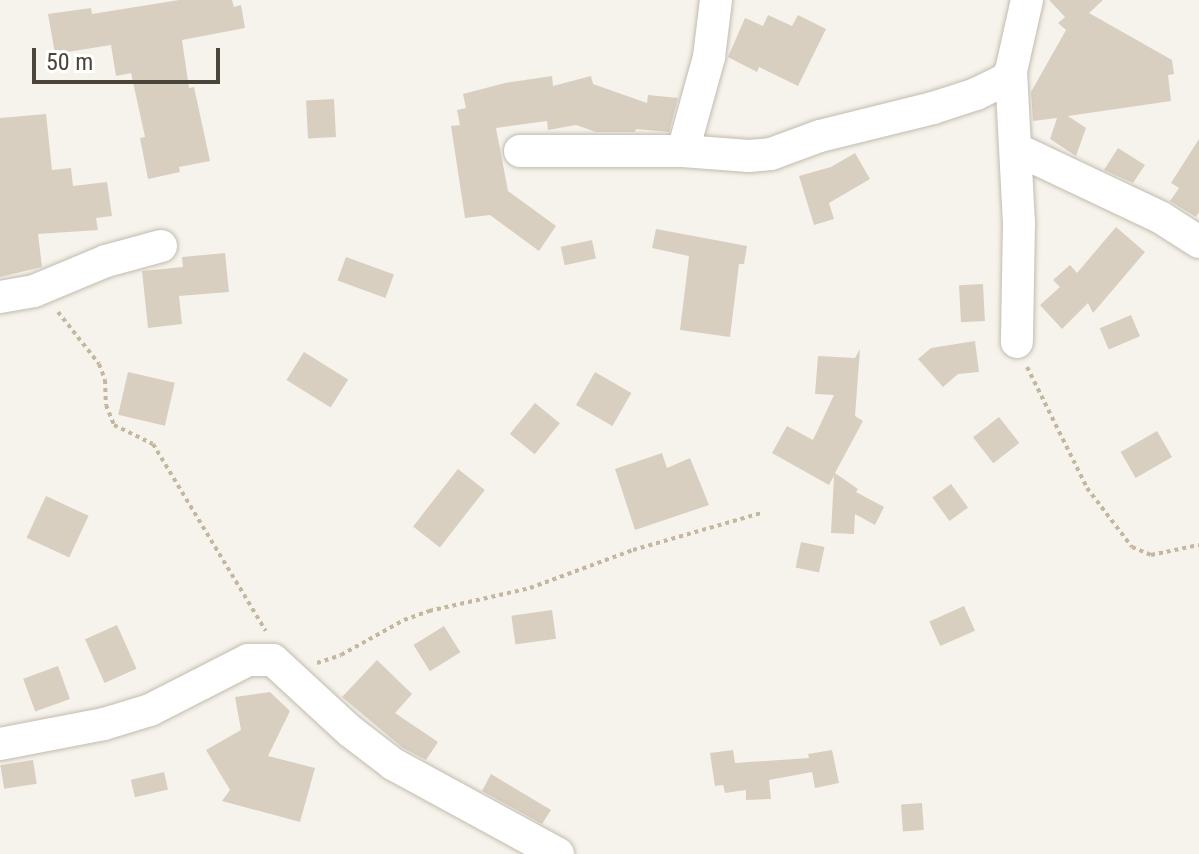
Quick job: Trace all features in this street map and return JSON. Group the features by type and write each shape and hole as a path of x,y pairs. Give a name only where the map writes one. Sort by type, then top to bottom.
{"street":[{"path":"683,151 709,57 716,0"},
{"path":"1017,342 1016,149 1011,71 1027,0"},
{"path":"520,151 683,151 733,156 771,154 820,136 976,94 998,85 1011,71"},
{"path":"1016,149 1160,217 1199,242"},
{"path":"0,297 34,291 106,261 161,246"},
{"path":"0,744 127,717 182,696 248,660 281,666 350,731 393,764 558,854"}],"path":[{"path":"34,291 52,303 99,364 105,380 106,405 114,425 153,444 267,633 281,666 341,655 404,620 429,611 530,588 633,550 761,513"},
{"path":"1017,342 1087,488 1132,547 1151,555 1199,545"}],"building":[{"path":"179,0 232,0 234,7 241,5 245,28 182,40 189,88 194,87 210,161 179,167 180,172 148,179 140,138 145,137 131,73 116,76 111,45 55,54 48,14 91,8 92,14"},
{"path":"1049,0 1103,0 1089,13 1172,60 1174,74 1168,75 1171,101 1068,116 1086,128 1076,156 1050,139 1057,118 1033,121 1031,92 1066,30 1058,23 1065,17"},
{"path":"768,15 792,26 798,15 826,29 798,86 759,67 757,72 728,57 745,18 763,26"},
{"path":"552,76 553,86 591,76 593,84 647,103 648,95 678,98 669,132 636,129 635,132 596,132 576,125 548,130 547,121 496,128 508,191 556,226 539,251 490,215 465,218 451,126 460,125 457,110 466,108 463,94 505,83"},
{"path":"334,99 336,137 308,138 306,100"},
{"path":"46,114 52,170 71,168 73,186 107,182 112,216 96,218 98,230 38,234 42,267 0,277 0,118"},
{"path":"1199,139 1199,212 1196,217 1170,201 1179,188 1171,183"},
{"path":"1118,148 1145,165 1133,183 1104,170"},
{"path":"855,153 870,179 829,203 834,219 814,225 799,176 831,167"},
{"path":"1116,227 1145,252 1093,313 1088,303 1062,329 1040,305 1060,287 1053,280 1070,265 1077,273"},
{"path":"656,229 747,246 744,264 739,264 730,337 680,330 689,256 652,248"},
{"path":"592,240 596,259 565,265 561,247"},
{"path":"225,253 229,292 179,296 182,324 148,328 142,271 183,267 182,257"},
{"path":"346,257 394,274 385,298 337,280"},
{"path":"983,284 985,321 961,322 959,285"},
{"path":"1131,315 1140,336 1109,349 1100,328"},
{"path":"975,341 979,372 958,374 943,387 918,359 931,348"},
{"path":"860,349 855,416 863,421 835,473 858,489 856,492 884,507 875,525 855,514 854,534 831,533 834,476 829,485 772,453 787,426 813,440 834,395 815,394 818,356 855,358"},
{"path":"304,352 348,380 331,408 287,380"},
{"path":"128,372 175,383 165,426 118,415"},
{"path":"595,372 631,393 612,426 576,405"},
{"path":"535,403 560,423 535,454 510,434"},
{"path":"999,417 1019,443 993,463 973,437"},
{"path":"1157,431 1172,457 1136,478 1121,452"},
{"path":"662,453 667,468 690,458 709,505 635,530 615,469"},
{"path":"458,469 485,490 440,547 413,527"},
{"path":"951,484 968,507 949,521 932,498"},
{"path":"46,496 89,516 69,558 27,538"},
{"path":"801,542 824,547 819,572 796,567"},
{"path":"964,606 975,631 940,646 929,621"},
{"path":"552,610 556,639 515,644 511,616"},
{"path":"117,625 137,669 105,683 85,639"},
{"path":"444,626 460,652 430,671 413,645"},
{"path":"377,660 412,694 395,713 438,742 426,760 403,748 342,697"},
{"path":"58,666 70,699 35,712 23,679"},
{"path":"270,692 290,711 268,756 315,768 300,822 222,801 230,790 206,750 241,730 235,697"},
{"path":"733,750 735,763 809,758 808,754 832,750 839,783 815,788 812,772 769,780 771,799 746,800 746,790 725,793 723,785 715,786 710,753"},
{"path":"33,760 37,784 4,789 0,765"},
{"path":"164,772 168,790 135,797 131,780"},
{"path":"491,774 551,810 542,824 482,791"},
{"path":"922,803 924,830 903,831 901,804"}]}
